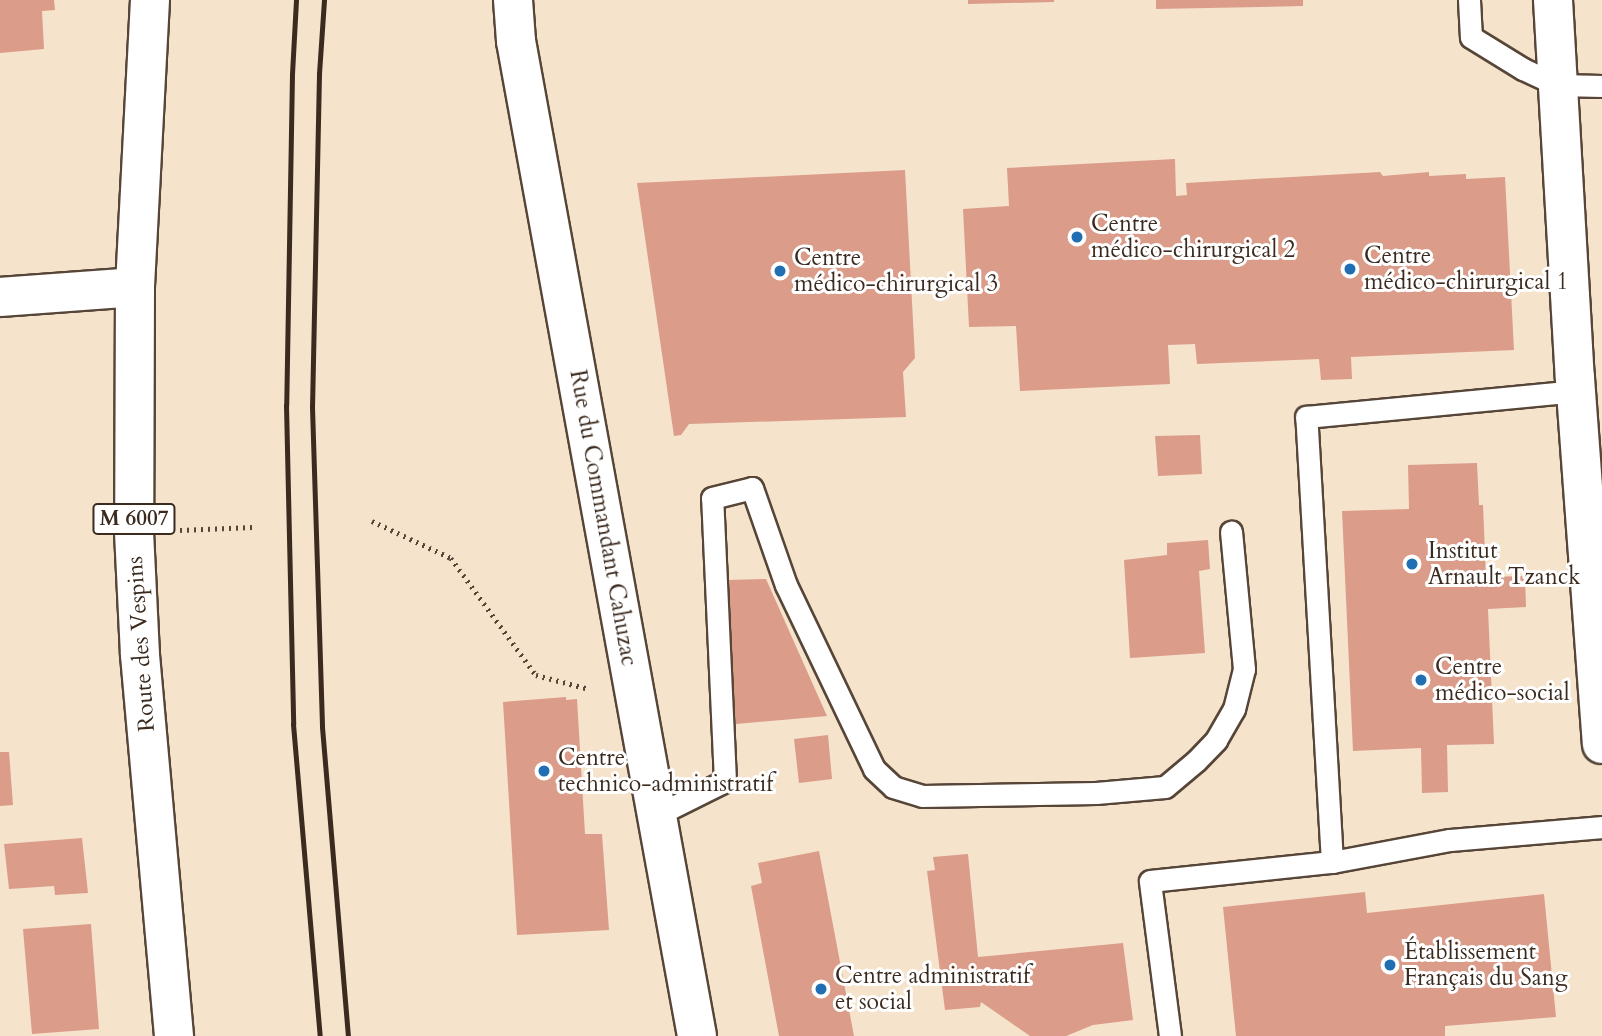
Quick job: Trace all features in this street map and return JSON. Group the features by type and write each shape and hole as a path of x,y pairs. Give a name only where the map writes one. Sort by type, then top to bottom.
{"street":[{"name":"Route des Vespins","path":"150,0 135,287 134,532 140,655 174,1036"},
{"name":"Rue du Commandant Cahuzac","path":"513,0 516,41 697,1036"},
{"path":"1553,0 1577,391 1591,438 1602,744"},
{"path":"0,297 135,287"}],"lane":[{"path":"1469,0 1472,37 1523,69 1558,85 1602,86"},
{"path":"1332,862 1306,417 1577,391"},
{"path":"657,814 725,781 712,498 752,488 786,585 874,769 893,786 922,796 1096,793 1166,787 1186,770 1216,740 1234,709 1244,668 1231,532"},
{"path":"1170,1036 1150,881 1332,862 1450,841 1602,827"}],"path":[{"path":"372,522 451,558 536,675 601,692 635,691"},
{"path":"134,532 253,527"}],"building":[{"path":"0,0 54,0 55,10 42,11 44,49 0,53"},
{"path":"968,0 1054,0 1054,2 968,4"},
{"path":"1156,0 1303,0 1303,6 1156,9"},
{"path":"1175,159 1176,196 1187,195 1186,183 1380,172 1383,176 1429,172 1429,176 1466,174 1466,179 1505,177 1514,350 1351,357 1352,379 1321,380 1319,359 1197,364 1195,344 1168,345 1170,384 1020,391 1016,326 969,327 963,209 1009,206 1007,168"},
{"name":"Centre médico-chirurgical 3","path":"905,170 915,358 903,372 906,417 689,424 681,435 674,436 637,183"},
{"path":"1200,435 1202,474 1158,476 1155,436"},
{"name":"Centre médico-social","path":"1477,463 1479,505 1483,505 1486,577 1525,576 1526,607 1488,609 1494,744 1447,745 1448,792 1422,793 1421,748 1353,751 1342,511 1409,509 1408,465"},
{"path":"1208,540 1210,569 1199,571 1205,653 1130,658 1124,560 1167,555 1167,543"},
{"path":"766,579 827,716 736,724 726,631 729,625 726,580"},
{"name":"Centre technico-administratif","path":"566,697 566,700 577,699 585,834 602,834 609,930 517,935 503,702"},
{"path":"828,735 832,779 799,783 794,739"},
{"path":"0,752 9,752 13,805 0,806"},
{"path":"82,838 88,893 55,895 54,886 9,889 4,844"},
{"name":"Centre administratif et social","path":"819,851 854,1036 779,1036 751,886 762,883 758,863"},
{"path":"968,854 978,957 1123,943 1133,1020 1093,1025 1066,1036 1030,1036 981,1002 980,1007 945,1010 927,871 935,870 933,857"},
{"name":"Établissement Français du Sang","path":"1365,892 1367,913 1544,894 1556,1017 1445,1026 1445,1036 1236,1036 1223,907"},
{"path":"91,924 99,1029 32,1034 23,929"}],"railway":[{"path":"296,0 292,74 286,405 293,724 320,1036"},
{"path":"324,0 319,74 312,407 322,727 348,1036"}],"place":[{"name":"Centre médico-chirurgical 2","path":"1077,237"},
{"name":"Centre médico-chirurgical 1","path":"1350,269"},
{"name":"Centre médico-chirurgical 3","path":"780,271"},
{"name":"Institut Arnault Tzanck","path":"1412,564"},
{"name":"Centre médico-social","path":"1421,680"},
{"name":"Centre technico-administratif","path":"544,771"},
{"name":"Établissement Français du Sang","path":"1390,965"},
{"name":"Centre administratif et social","path":"821,989"}]}
